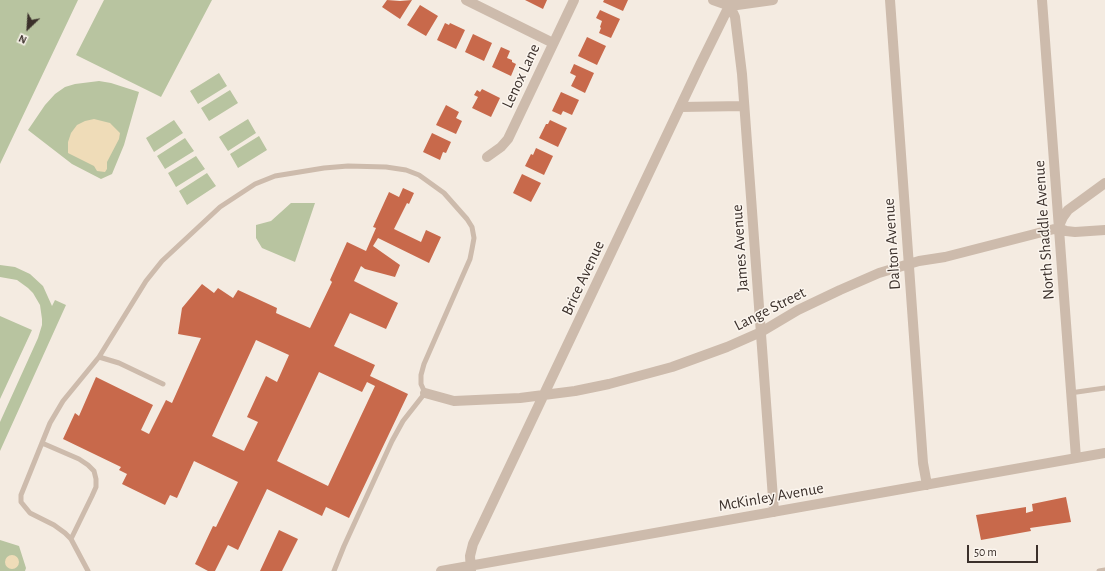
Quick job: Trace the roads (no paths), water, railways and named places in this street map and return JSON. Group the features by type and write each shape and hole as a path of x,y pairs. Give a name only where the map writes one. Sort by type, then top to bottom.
{"street":[{"path":"466,0 553,43"},
{"name":"Lenox Lane","path":"487,157 501,147 508,139 574,0"},
{"path":"714,0 731,3 774,0"},
{"name":"Dalton Avenue","path":"890,0 923,463 927,485"},
{"name":"North Shaddle Avenue","path":"1042,0 1076,458"},
{"name":"James Avenue","path":"731,3 735,18 742,74 774,512"},
{"name":"Brice Avenue","path":"471,569 470,556 473,544 731,3"},
{"path":"681,107 744,106"},
{"path":"1105,183 1068,210 1058,228 1075,232 1105,230"},
{"name":"Lange Street","path":"426,393 454,401 543,396 609,384 672,367 727,347 761,332 798,310 879,273 908,264 946,257 1058,228"},
{"name":"McKinley Avenue","path":"441,571 471,569 774,512 1105,453"}],"lane":[{"path":"88,571 65,533 54,525 30,513 21,502 21,495 50,423 63,401 99,357 146,281 162,261 220,207 255,184 275,176 342,166 386,167 406,170 419,175 444,193 467,219 472,227 474,238 470,259 424,364 421,375 421,384 426,393 403,421 392,441 334,571"},
{"path":"99,357 119,363 162,384"},
{"path":"1070,392 1105,388"},
{"path":"42,443 79,459 94,471 96,487 70,539"},
{"path":"1099,571 1105,570"}]}
